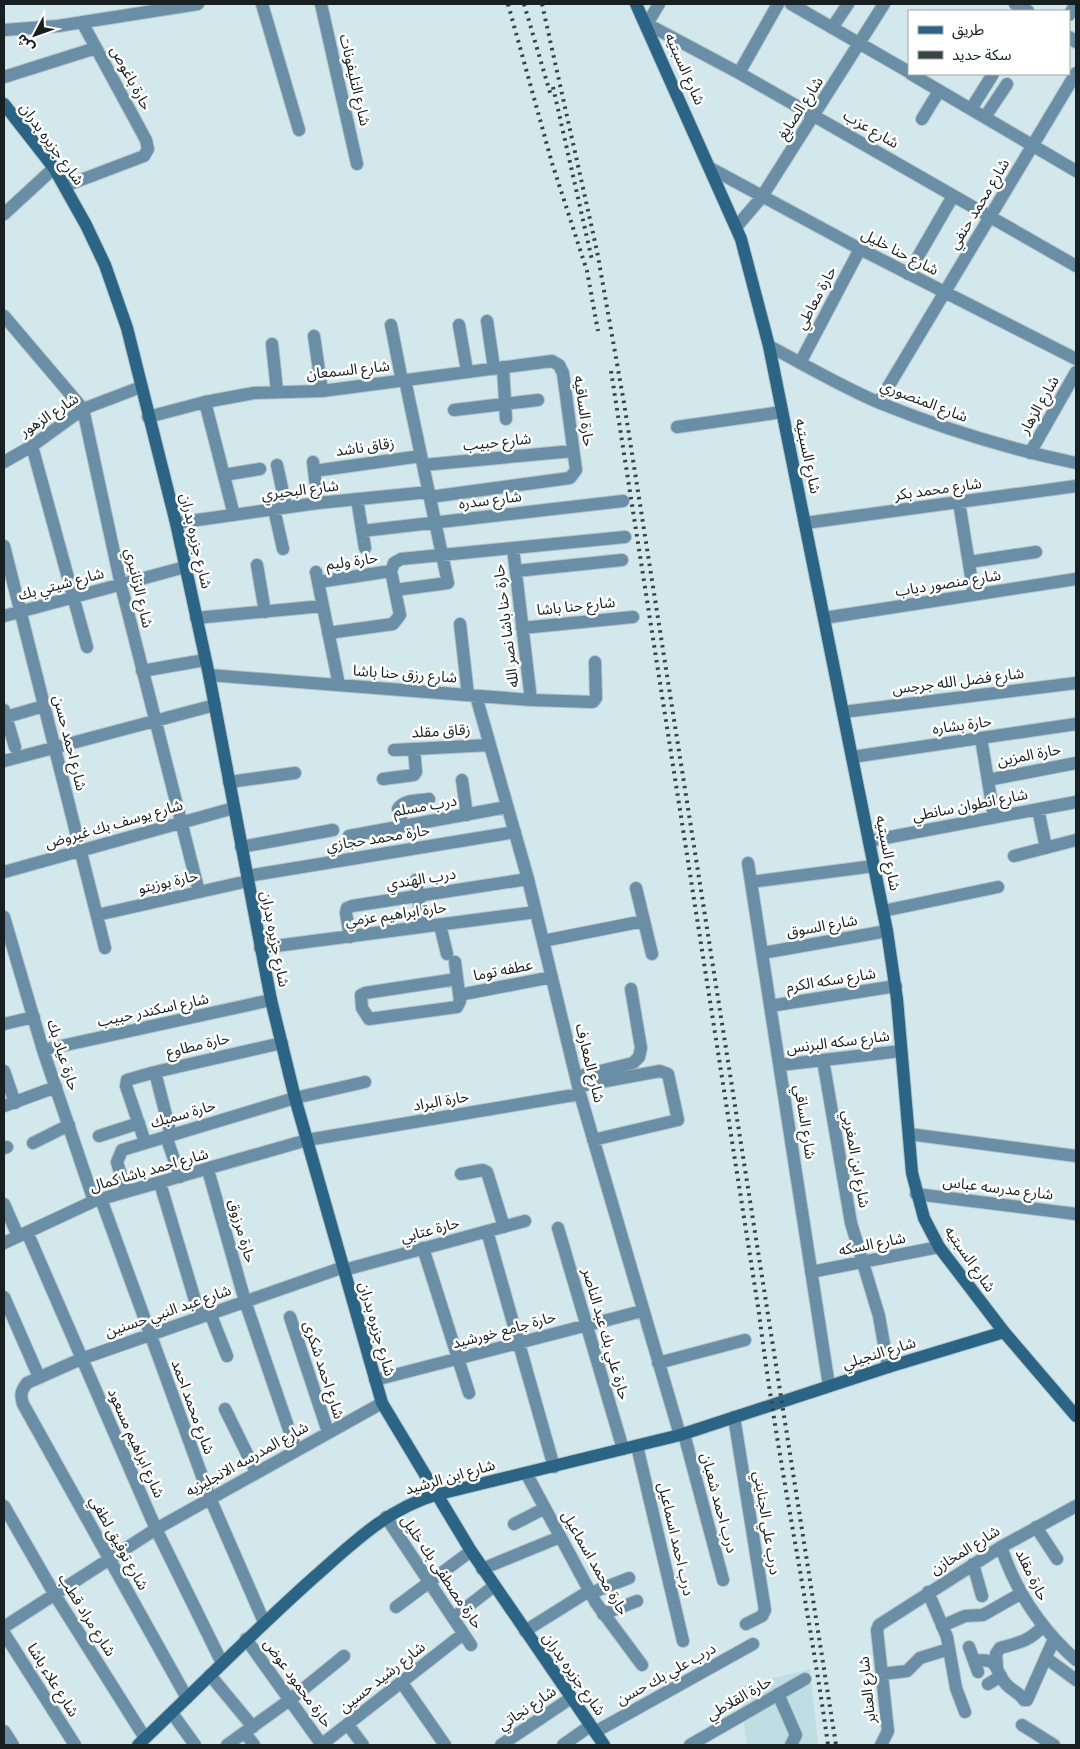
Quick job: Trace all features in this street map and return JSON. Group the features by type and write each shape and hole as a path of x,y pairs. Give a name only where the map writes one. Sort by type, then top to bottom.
{"street":[{"path":"4,30 24,30 198,4"},
{"path":"262,4 298,130"},
{"name":"شارع التليفونات","path":"321,4 357,164"},
{"name":"شارع السبتيه","path":"636,4 647,24 737,226 769,346 884,911 896,986 916,1194 924,1218 939,1247 1004,1332 1076,1416"},
{"name":"شارع السبتيه","path":"647,24 659,4"},
{"path":"739,73 778,4"},
{"path":"791,4 806,7 832,28 908,72"},
{"path":"832,28 848,4"},
{"name":"شارع الصايغ","path":"737,226 762,198 884,4"},
{"path":"1015,4 1026,10"},
{"name":"حارة باغوص","path":"65,186 144,156 148,149 146,140 82,22"},
{"name":"شارع عزب","path":"647,24 814,115 1076,266"},
{"path":"4,77 96,48"},
{"name":"شارع محمد حنفي","path":"879,402 1076,73"},
{"path":"913,75 1076,171"},
{"path":"971,109 992,75"},
{"path":"985,117 1007,84"},
{"path":"922,119 939,90"},
{"name":"شارع جزيره بدران","path":"4,104 54,168 65,186 86,225 116,293 129,335 176,523 209,675 270,1000 307,1140 382,1403 435,1495 482,1569 604,1745"},
{"path":"4,214 54,168"},
{"name":"شارع حنا خليل","path":"712,169 762,198 1076,360"},
{"path":"908,274 953,196"},
{"name":"حارة معاطي","path":"800,363 860,249"},
{"name":"شارع الزنانيري","path":"4,316 83,409 121,585 199,892"},
{"path":"487,321 498,367 506,419"},
{"path":"391,325 448,582 443,585 395,590"},
{"path":"458,326 467,371"},
{"path":"314,336 322,391"},
{"path":"272,344 277,391"},
{"name":"شارع المنصوري","path":"769,346 879,402 960,432 1030,453 1076,463"},
{"name":"شارع السمعان","path":"148,417 205,402 277,391 322,391 552,361"},
{"name":"حارة الساقيه","path":"552,361 559,364 564,373 576,470"},
{"name":"شارع الزهار","path":"1030,453 1076,372"},
{"name":"شارع الزهور","path":"4,462 32,446 83,409 141,387"},
{"path":"454,410 538,400"},
{"path":"205,402 234,515"},
{"path":"677,427 782,412"},
{"path":"32,446 87,648"},
{"name":"شارع حبيب","path":"422,460 573,451"},
{"name":"زقاق ناشد","path":"318,503 313,466 422,460"},
{"path":"277,465 284,549"},
{"path":"224,475 260,469"},
{"name":"شارع البحيري","path":"176,523 318,503 429,494 570,478 576,470"},
{"name":"شارع محمد بكر","path":"805,523 1076,486"},
{"path":"357,499 365,548"},
{"name":"شارع سدره","path":"362,531 622,501"},
{"path":"958,502 974,595"},
{"path":"328,633 393,624 400,615 391,571 394,563 401,559 625,537"},
{"name":"شارع احمد حسن","path":"4,546 79,851 105,948"},
{"name":"حارة حنا باشا نصر الله","path":"513,548 531,700"},
{"path":"968,562 1036,552"},
{"path":"516,571 622,560"},
{"path":"257,566 266,612"},
{"name":"شارع شيتي بك","path":"4,616 185,567"},
{"name":"حارة وليم","path":"323,606 317,577 391,571"},
{"name":"شارع منصور دياب","path":"824,618 1076,579"},
{"path":"196,618 323,606 339,685"},
{"name":"شارع حنا باشا","path":"522,628 633,617"},
{"name":"شارع المعارف","path":"460,624 472,695 490,745 528,879 578,1086 642,1311 682,1435"},
{"path":"142,671 205,660"},
{"name":"شارع رزق حنا باشا","path":"209,675 531,700 593,702 596,698 595,662"},
{"name":"شارع فضل الله جرجس","path":"843,712 1076,684"},
{"path":"15,747 5,714 44,706"},
{"path":"4,761 215,706"},
{"name":"حارة بشاره","path":"852,757 1076,724"},
{"path":"981,738 994,818"},
{"name":"زقاق مقلد","path":"394,750 490,745"},
{"path":"383,778 414,775 416,772 414,749"},
{"name":"حارة المزين","path":"988,780 1076,763"},
{"path":"229,782 296,773"},
{"path":"462,780 467,815"},
{"path":"403,826 398,809 400,806 404,803 429,799"},
{"name":"شارع انطوان سانطي","path":"869,841 1076,802"},
{"name":"درب مسلم","path":"349,836 508,807"},
{"name":"شارع يوسف بك غيروض","path":"4,872 234,808"},
{"path":"1038,809 1046,848"},
{"path":"241,847 333,830"},
{"name":"حارة محمد حجازي","path":"247,878 515,832"},
{"path":"1014,856 1076,840"},
{"name":"شارع الساقي","path":"748,862 829,1386"},
{"path":"751,882 874,866"},
{"name":"حارة بوزيتو","path":"96,915 199,892 247,878"},
{"name":"درب الهندي","path":"350,936 346,913 347,908 528,879"},
{"path":"416,880 422,927"},
{"name":"شارع السبتيه","path":"884,911 998,886"},
{"path":"636,888 652,954"},
{"name":"حارة ابراهيم عزمي","path":"260,948 536,912"},
{"name":"حارة عياد بك","path":"4,917 43,1050 97,1200"},
{"path":"543,941 644,921"},
{"path":"440,925 457,979 460,1002 457,1006 451,1009 369,1019 362,1008 361,995 364,993 457,979"},
{"name":"شارع السوق","path":"762,953 887,930"},
{"name":"عطفه توما","path":"459,995 552,977"},
{"name":"شارع سكه الكرم","path":"770,1006 896,986"},
{"path":"578,1086 633,1063 639,1057 642,1048 631,989"},
{"name":"شارع اسكندر حبيب","path":"43,1050 270,1000"},
{"path":"4,1024 34,1017"},
{"name":"حارة مطاوع","path":"180,1177 155,1072 282,1043"},
{"name":"شارع سكه البرنس","path":"780,1066 901,1051"},
{"name":"شارع ابن المغربي","path":"823,1060 851,1223 879,1316 888,1367"},
{"path":"4,1071 9,1105 56,1087"},
{"path":"578,1086 660,1071 668,1074 678,1120 594,1140"},
{"path":"145,1142 126,1086 126,1080 155,1072"},
{"name":"حارة سمبك","path":"126,1192 117,1162 122,1150 296,1098 365,1082"},
{"name":"حارة البراد","path":"307,1140 578,1086"},
{"path":"99,1136 139,1123"},
{"path":"33,1142 69,1125"},
{"path":"909,1134 1076,1156"},
{"name":"شارع احمد باشا كمال","path":"4,1243 97,1200 208,1170 307,1140"},
{"name":"حارة مرزوق","path":"208,1170 245,1301 296,1450"},
{"path":"461,1174 483,1170 487,1172 504,1227"},
{"path":"160,1183 205,1315 227,1356"},
{"name":"شارع مدرسه عباس","path":"916,1194 1076,1214"},
{"name":"شارع محمد احمد","path":"97,1200 210,1498 264,1622"},
{"name":"شارع ابراهيم مسعود","path":"4,1204 23,1234 156,1529 222,1664"},
{"name":"حارة عتابي","path":"344,1268 525,1221"},
{"name":"حارة علي بك عبد الناصر","path":"558,1228 623,1449"},
{"path":"487,1231 554,1467"},
{"name":"شارع السكه","path":"812,1272 939,1247"},
{"path":"423,1248 469,1393"},
{"name":"شارع عبد النبي حسنين","path":"23,1404 22,1389 26,1384 81,1359 344,1268"},
{"path":"4,1297 40,1377"},
{"name":"حارة جامع خورشيد","path":"375,1380 642,1311"},
{"name":"شارع احمد شكرى","path":"290,1317 328,1432"},
{"name":"شارع النجيلي","path":"764,1407 1004,1332"},
{"path":"658,1364 744,1340"},
{"name":"شارع المدرسه الانجليزيه","path":"4,1626 156,1529 382,1403"},
{"name":"شارع توفيق لطفي","path":"23,1404 187,1698"},
{"name":"شارع ابن الرشيد","path":"142,1742 264,1622 386,1517 418,1500 435,1495 682,1435 764,1407"},
{"path":"225,1409 256,1472"},
{"name":"درب علي الجنايني","path":"734,1417 765,1610 762,1616 746,1624"},
{"name":"درب احمد شعبان","path":"682,1435 723,1580"},
{"name":"درب احمد اسماعيل","path":"637,1446 684,1640"},
{"name":"حارة محمد اسماعيل","path":"526,1473 590,1592 642,1666"},
{"name":"شارع مراد قطب","path":"4,1506 142,1742"},
{"name":"شارع المخازن","path":"877,1630 882,1621 928,1592 1001,1547 1076,1506"},
{"path":"514,1524 545,1508"},
{"name":"حارة مصطفى بك خليل","path":"386,1517 471,1645"},
{"path":"1036,1527 1057,1559"},
{"path":"482,1569 560,1537"},
{"name":"حارة مقلد","path":"1001,1547 1009,1571 1020,1594 1054,1639 1076,1660"},
{"path":"396,1607 471,1551"},
{"path":"973,1564 982,1596"},
{"path":"525,1631 590,1592 629,1578"},
{"path":"453,1618 494,1586"},
{"path":"928,1592 942,1626 949,1649 956,1688 965,1712"},
{"path":"942,1626 965,1616 983,1615 1020,1594"},
{"path":"604,1614 637,1601"},
{"path":"999,1671 996,1654 1000,1648 1019,1644 1035,1636 1043,1626"},
{"name":"شارع العنابر","path":"877,1630 888,1731 881,1745"},
{"name":"شارع علاء باشا","path":"4,1633 75,1745"},
{"name":"شارع رشيد حسين","path":"322,1745 463,1634"},
{"name":"حارة محمود عوض","path":"246,1639 291,1699 322,1745"},
{"path":"969,1647 976,1666 990,1660 1009,1687 1020,1693 1024,1700 1029,1698 1054,1639"},
{"name":"درب علي بك حسن","path":"563,1745 753,1644"},
{"path":"882,1674 907,1671 920,1658 949,1649"},
{"path":"227,1745 291,1699 344,1656"},
{"path":"1046,1658 1076,1680"},
{"path":"988,1684 999,1671"},
{"path":"210,1675 249,1730 254,1745"},
{"name":"حارة القلاطي","path":"690,1745 805,1679"},
{"path":"402,1683 445,1745"},
{"path":"778,1694 796,1735 791,1745"},
{"name":"شارع نجاتي","path":"501,1745 571,1698"},
{"path":"172,1713 195,1745"},
{"path":"348,1725 363,1745"},
{"path":"1022,1725 1054,1745"},
{"path":"4,1731 13,1745"}],"shaded area":[{"path":"810,1669 818,1745 747,1745 739,1687"}],"railway":[{"path":"508,4 552,163 587,271 598,331"},
{"path":"524,4 551,96"},
{"path":"542,4 597,251 624,403 836,1745"},
{"path":"553,87 592,260"},
{"path":"611,371 766,1367 828,1745"}]}
